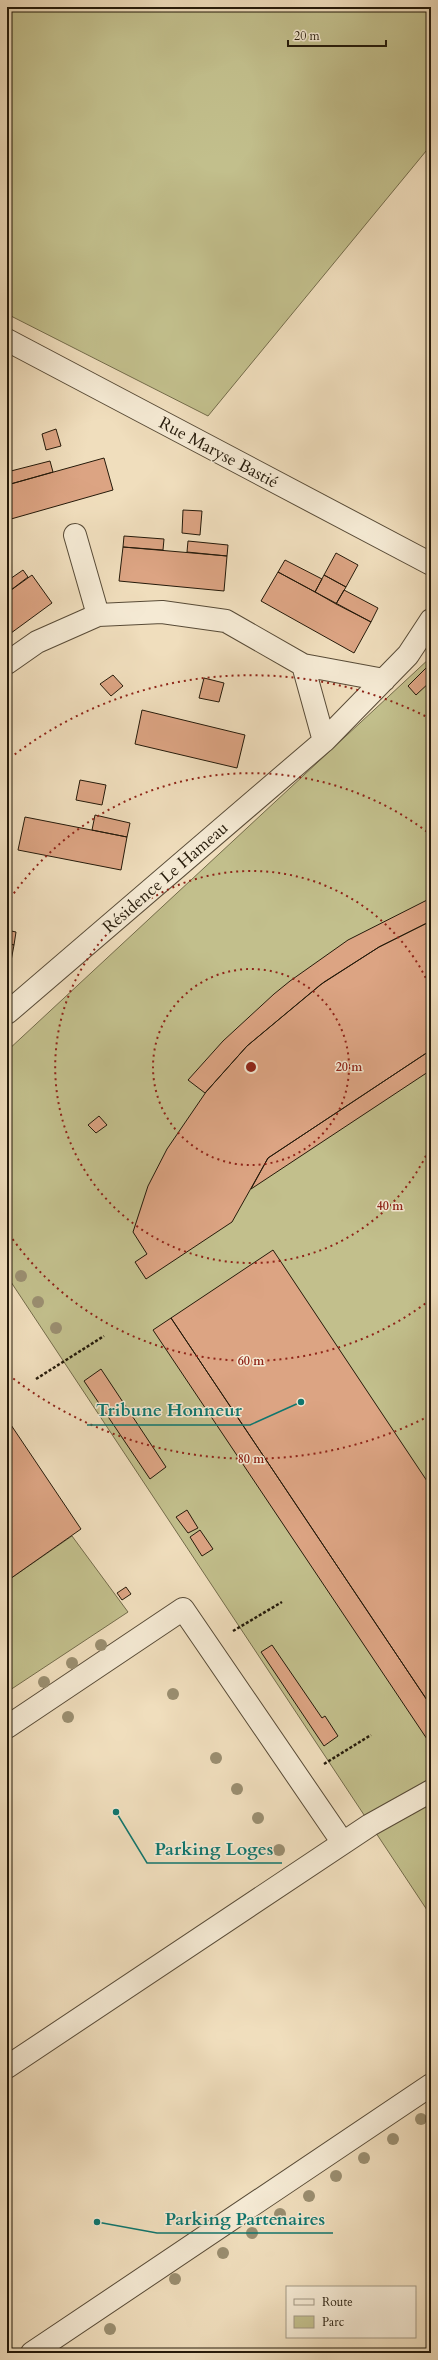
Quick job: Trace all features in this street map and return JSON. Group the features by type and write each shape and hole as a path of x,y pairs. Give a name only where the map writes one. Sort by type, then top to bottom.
{"street":[{"name":"Rue Maryse Bastié","path":"7,340 431,564"},
{"path":"75,535 98,615"},
{"path":"7,663 37,642 98,615 162,612 226,621 303,665 384,680"},
{"name":"Résidence Le Hameau","path":"7,1013 324,741 408,655 431,620"},
{"path":"303,665 324,741"},
{"path":"7,1727 183,1609 343,1843"},
{"path":"7,2067 370,1825 431,1792"},
{"path":"32,2353 431,2085"}],"path":[{"path":"36,1380 104,1336"},
{"path":"208,1646 282,1602"},
{"path":"300,1778 371,1735"}],"green space":[{"path":"7,7 431,7 431,145 208,416 7,314"},
{"path":"431,657 431,1916 7,1276 7,1051"},
{"path":"72,1536 128,1612 7,1692 7,1581"}],"building":[{"path":"56,429 61,446 46,450 42,434"},
{"path":"104,458 113,490 11,519 7,504 7,485"},
{"path":"50,461 53,472 7,485 7,472"},
{"path":"183,510 202,511 200,535 182,533"},
{"path":"124,536 164,539 163,550 123,547"},
{"path":"188,541 228,545 227,556 187,552"},
{"path":"123,547 227,556 224,591 119,581"},
{"path":"336,553 358,565 346,587 324,575"},
{"path":"285,560 322,579 315,592 278,572"},
{"path":"23,570 28,577 7,593 7,581"},
{"path":"278,572 371,622 354,653 261,601"},
{"path":"32,575 52,603 7,636 7,593"},
{"path":"324,575 346,587 336,604 315,592"},
{"path":"344,590 378,608 371,622 336,604"},
{"path":"429,665 431,681 416,695 408,686"},
{"path":"113,675 123,686 111,696 100,684"},
{"path":"204,678 224,683 219,702 199,698"},
{"path":"142,710 245,735 237,768 135,744"},
{"path":"80,780 106,785 102,805 76,800"},
{"path":"95,815 130,823 127,837 92,830"},
{"path":"25,817 127,837 121,870 18,850"},
{"path":"431,898 431,921 379,947 320,985 247,1046 205,1093 188,1080 223,1041 290,981 348,940"},
{"path":"431,921 431,1050 268,1158 232,1222 146,1279 135,1262 147,1254 133,1232 148,1186 167,1149 206,1092 247,1046 324,982 379,947"},
{"path":"7,930 16,932 14,945 7,943"},
{"path":"7,943 14,945 8,977 7,977"},
{"path":"431,1050 431,1070 251,1189 268,1158"},
{"path":"99,1116 107,1125 96,1133 88,1125"},
{"path":"273,1250 431,1487 431,1706 171,1318"},
{"path":"171,1318 431,1706 431,1740 429,1742 153,1330"},
{"path":"101,1369 166,1467 150,1479 84,1381"},
{"path":"7,1419 81,1529 7,1581"},
{"path":"187,1510 198,1528 188,1533 176,1517"},
{"path":"200,1530 213,1549 202,1556 190,1537"},
{"path":"126,1587 131,1594 122,1600 117,1593"},
{"path":"272,1645 322,1718 325,1716 338,1736 324,1746 261,1652"}],"place":[{"name":"Tribune Honneur","path":"301,1402"},
{"name":"Parking Loges","path":"116,1812"},
{"name":"Parking Partenaires","path":"97,2222"}]}
